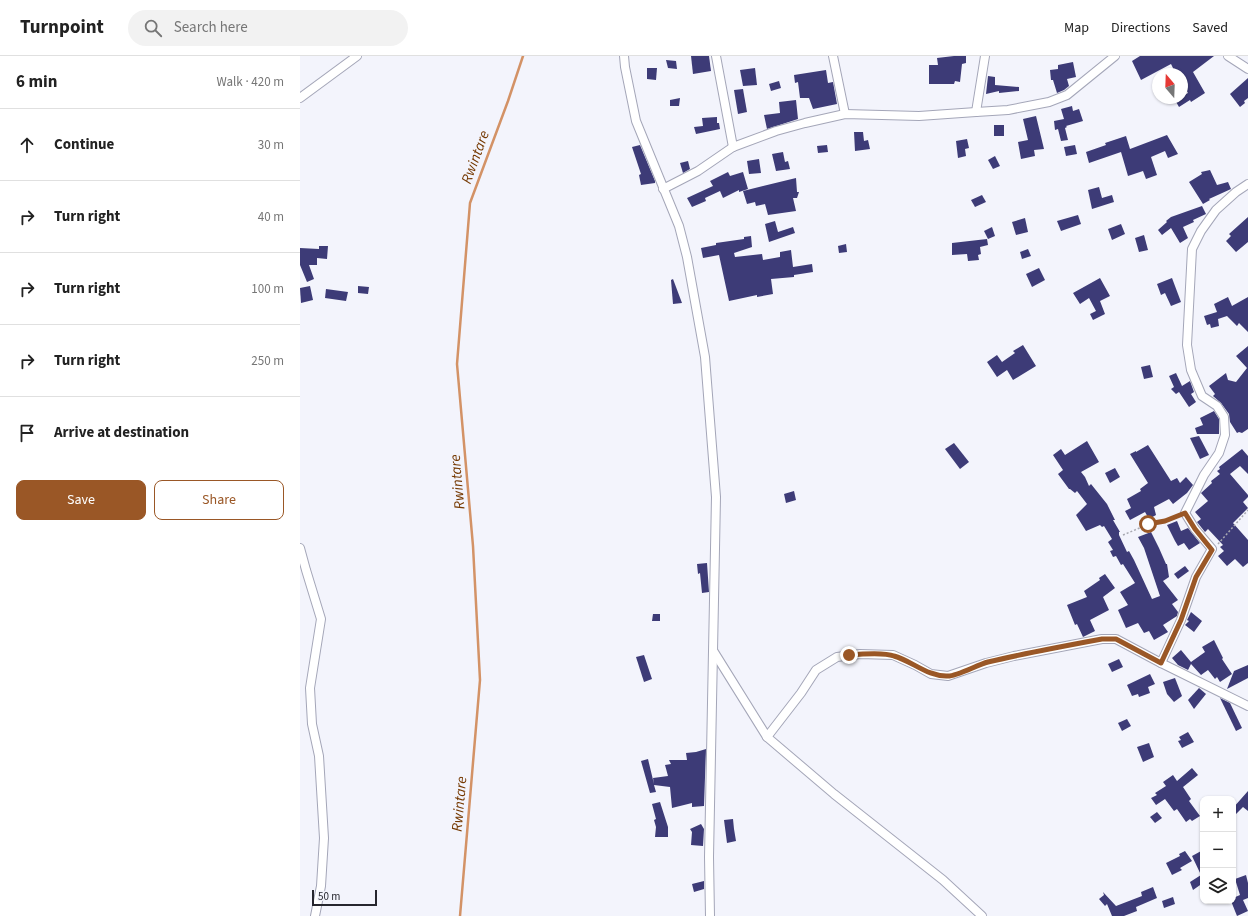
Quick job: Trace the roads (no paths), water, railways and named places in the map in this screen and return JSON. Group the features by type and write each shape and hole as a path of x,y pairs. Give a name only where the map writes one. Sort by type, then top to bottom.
{"street":[{"path":"300,98 357,56"},
{"path":"624,56 636,121 678,226 687,257 705,357 716,497 709,857 710,916"},
{"path":"716,56 733,147"},
{"path":"833,56 845,114"},
{"path":"976,112 985,56"},
{"path":"663,189 698,171 733,147 776,131 845,114 919,116 1008,110 1049,102 1067,95 1115,56"},
{"path":"1228,56 1248,69"},
{"path":"1161,663 1181,620 1196,577 1212,550 1195,529 1185,513 1204,475 1219,453 1225,435 1224,417 1217,406 1202,396 1191,370 1187,345 1192,249 1201,231 1216,210 1236,192 1248,184"},
{"path":"300,548 321,619 310,688 312,724 319,756 324,838 320,886 315,916"},
{"path":"767,737 801,693 816,670 838,657 860,654 893,655 931,674 948,676 986,663 1014,656 1102,639 1116,639 1248,706"},
{"path":"714,652 767,737 834,794 943,880 982,916"}],"waterway":[{"name":"Rwintare","path":"460,916 480,680 473,546 457,364 470,203 523,56"}]}
